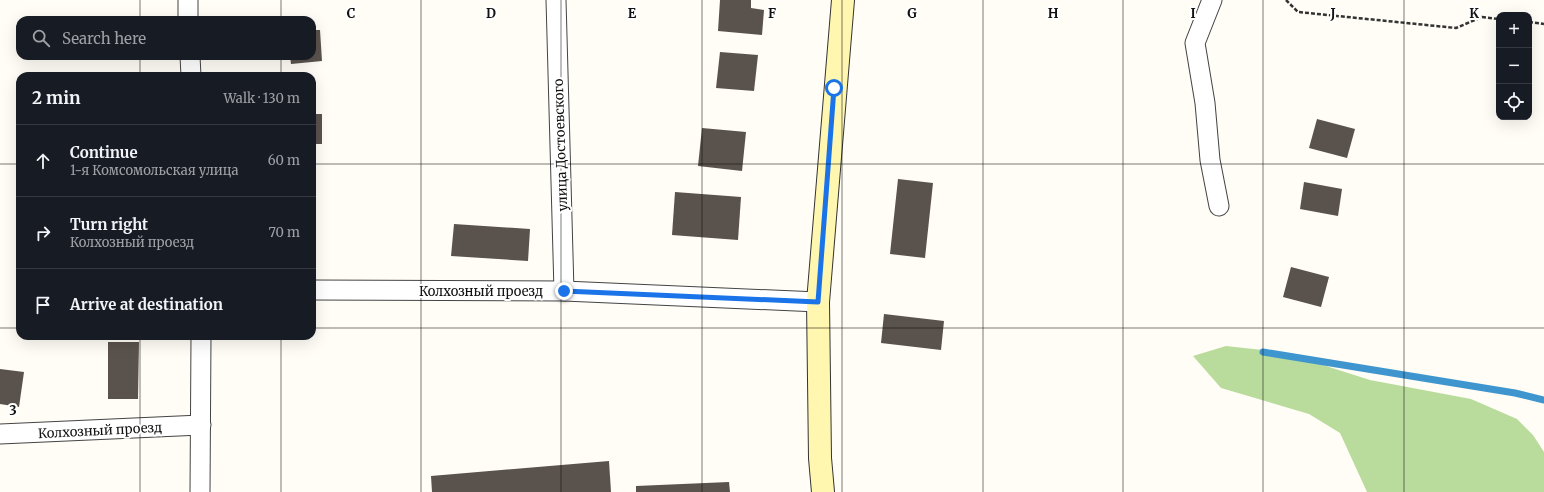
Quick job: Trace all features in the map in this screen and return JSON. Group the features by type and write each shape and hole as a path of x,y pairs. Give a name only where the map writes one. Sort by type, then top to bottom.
{"main road":[{"path":"823,492 820,458 818,302 842,0"}],"street":[{"path":"188,0 188,16"},
{"name":"улица Достоевского","path":"556,0 564,291"},
{"path":"1212,0 1195,43 1205,103 1210,160 1219,206"},
{"path":"190,60 191,72"},
{"name":"Колхозный проезд","path":"316,290 564,291 818,302"},
{"path":"200,492 201,340"},
{"name":"Колхозный проезд","path":"0,434 201,425"}],"path":[{"path":"1286,0 1298,12 1456,28 1482,17 1496,19"},
{"path":"1532,22 1544,24"}],"green space":[{"path":"1226,346 1282,352 1370,380 1471,399 1517,419 1533,435 1544,452 1544,492 1367,492 1340,433 1309,414 1221,388 1193,356"}],"building":[{"path":"720,0 751,0 751,8 764,10 762,35 718,31"},
{"path":"316,30 320,30 322,61 291,64 290,60 316,60"},
{"path":"720,52 758,55 754,91 716,88"},
{"path":"316,114 322,114 322,144 316,144"},
{"path":"1317,119 1355,129 1347,158 1309,148"},
{"path":"702,128 746,132 742,171 698,166"},
{"path":"898,179 933,183 925,258 890,254"},
{"path":"1304,182 1342,189 1338,216 1300,209"},
{"path":"675,192 741,197 738,240 672,235"},
{"path":"454,224 530,229 528,261 451,256"},
{"path":"1291,267 1329,277 1321,307 1283,297"},
{"path":"884,314 944,321 941,350 881,343"},
{"path":"108,342 139,342 138,399 108,399"},
{"path":"0,369 24,372 19,407 0,404"},
{"path":"609,461 611,492 432,492 431,476"},
{"path":"729,482 730,492 636,492 636,486"}],"waterway":[{"path":"1263,352 1515,393 1544,400"}],"route":[{"path":"564,291 818,302 834,88"}]}
